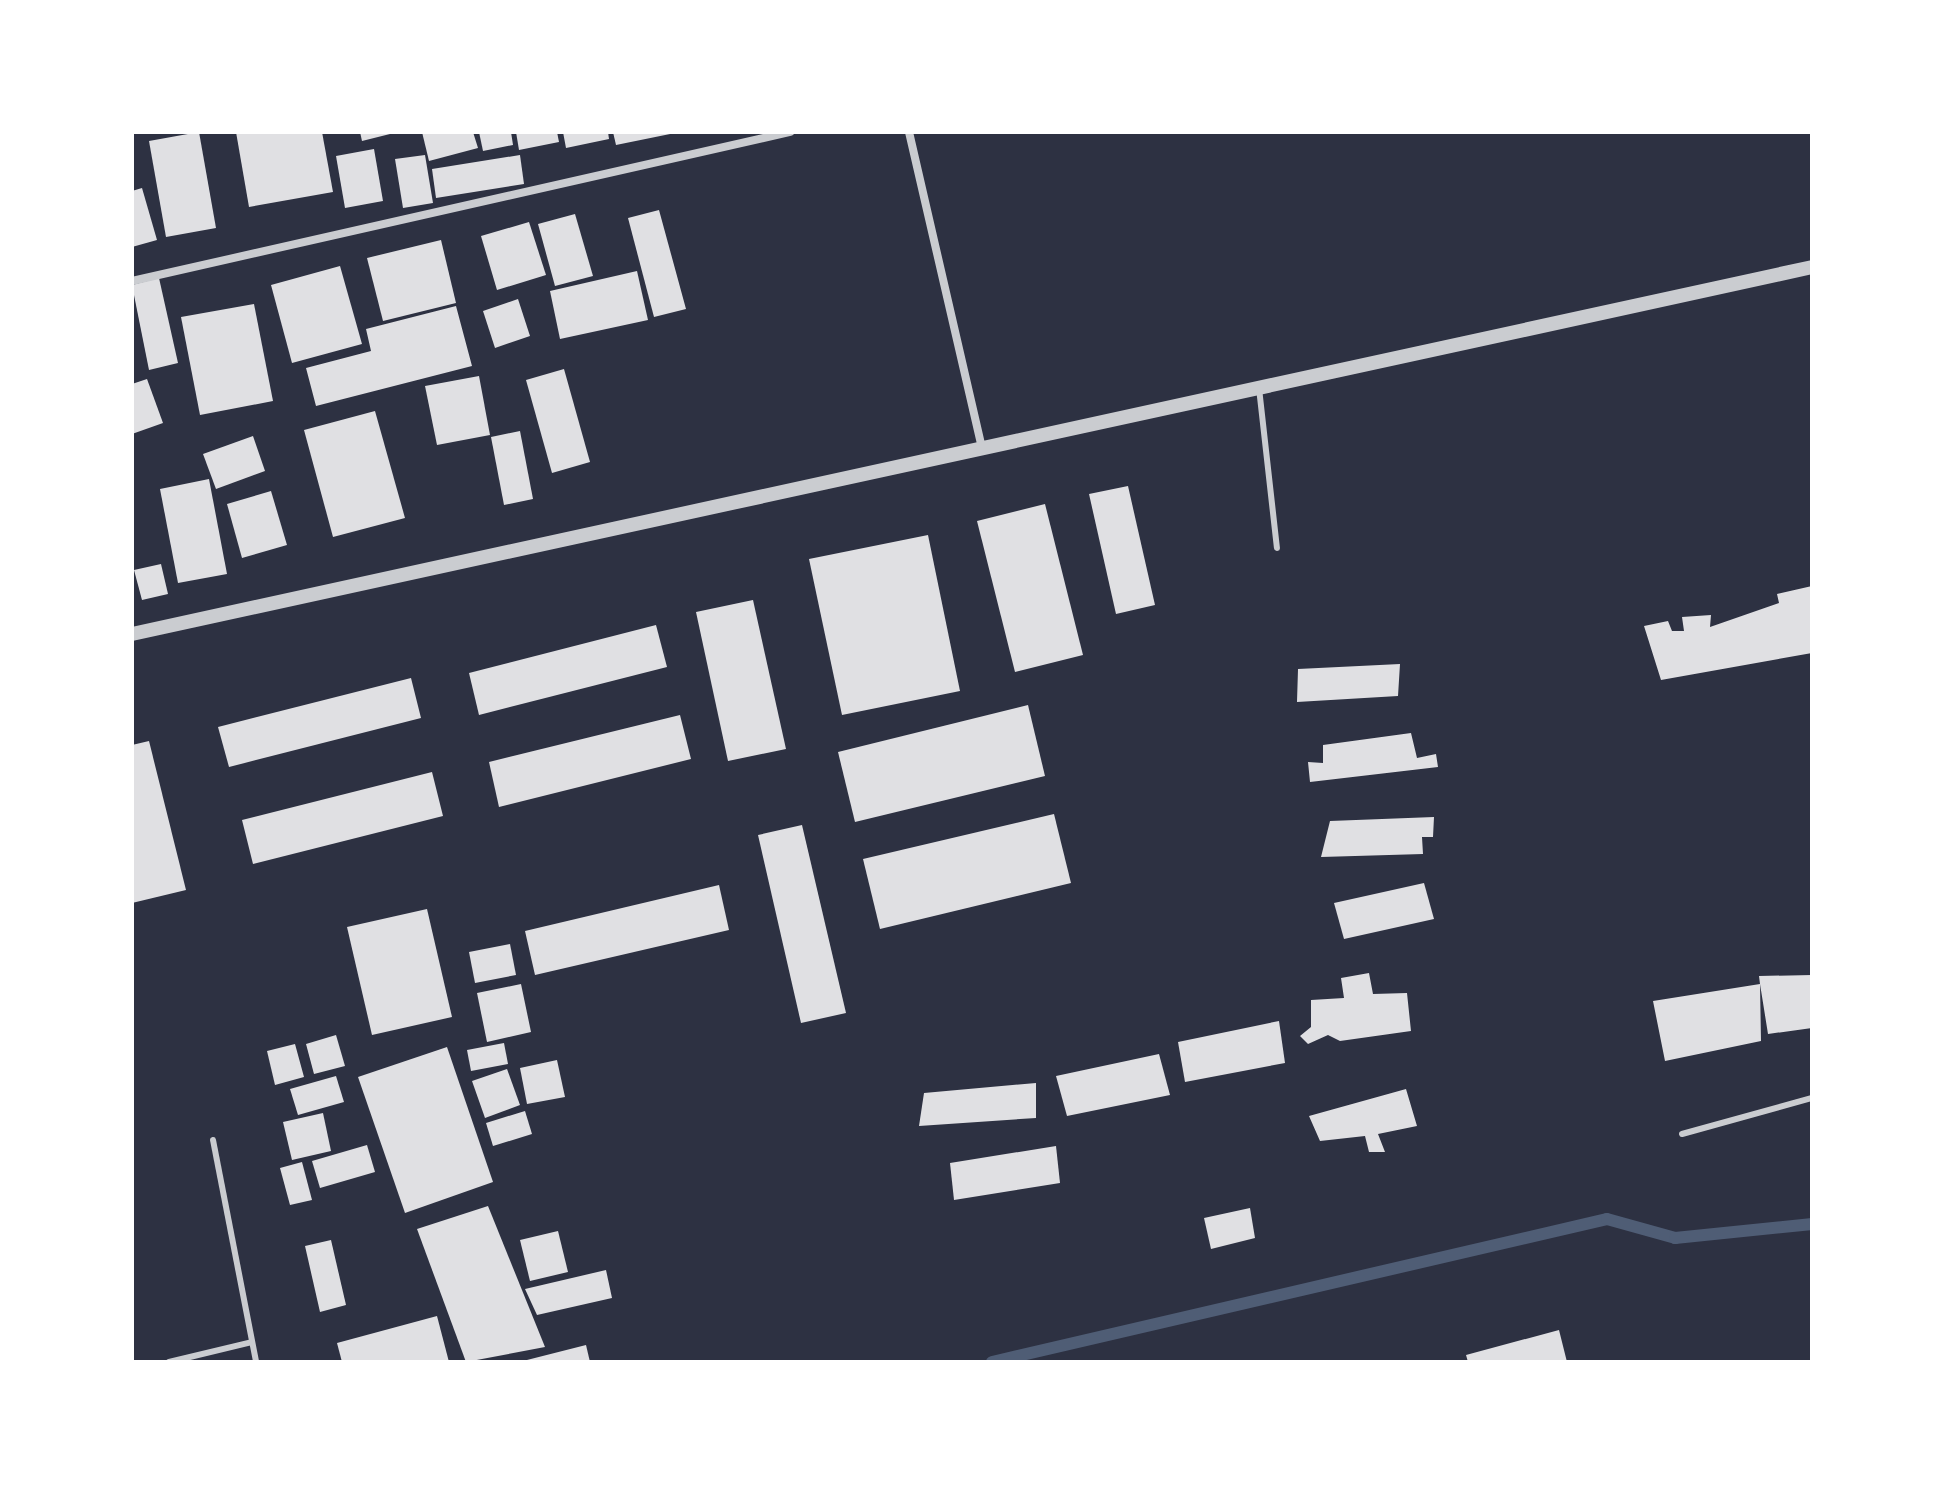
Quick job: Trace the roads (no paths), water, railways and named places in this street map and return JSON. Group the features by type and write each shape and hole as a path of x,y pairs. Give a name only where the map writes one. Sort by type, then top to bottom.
{"street":[{"path":"132,281 790,132"},
{"path":"909,132 982,449"},
{"path":"132,634 1812,267"}],"lane":[{"path":"1259,388 1277,548"},
{"path":"1682,1134 1812,1098"},
{"path":"213,1140 256,1362"},
{"path":"169,1362 252,1342"}],"waterway":[{"path":"992,1362 1607,1219 1675,1238 1812,1224"}]}
